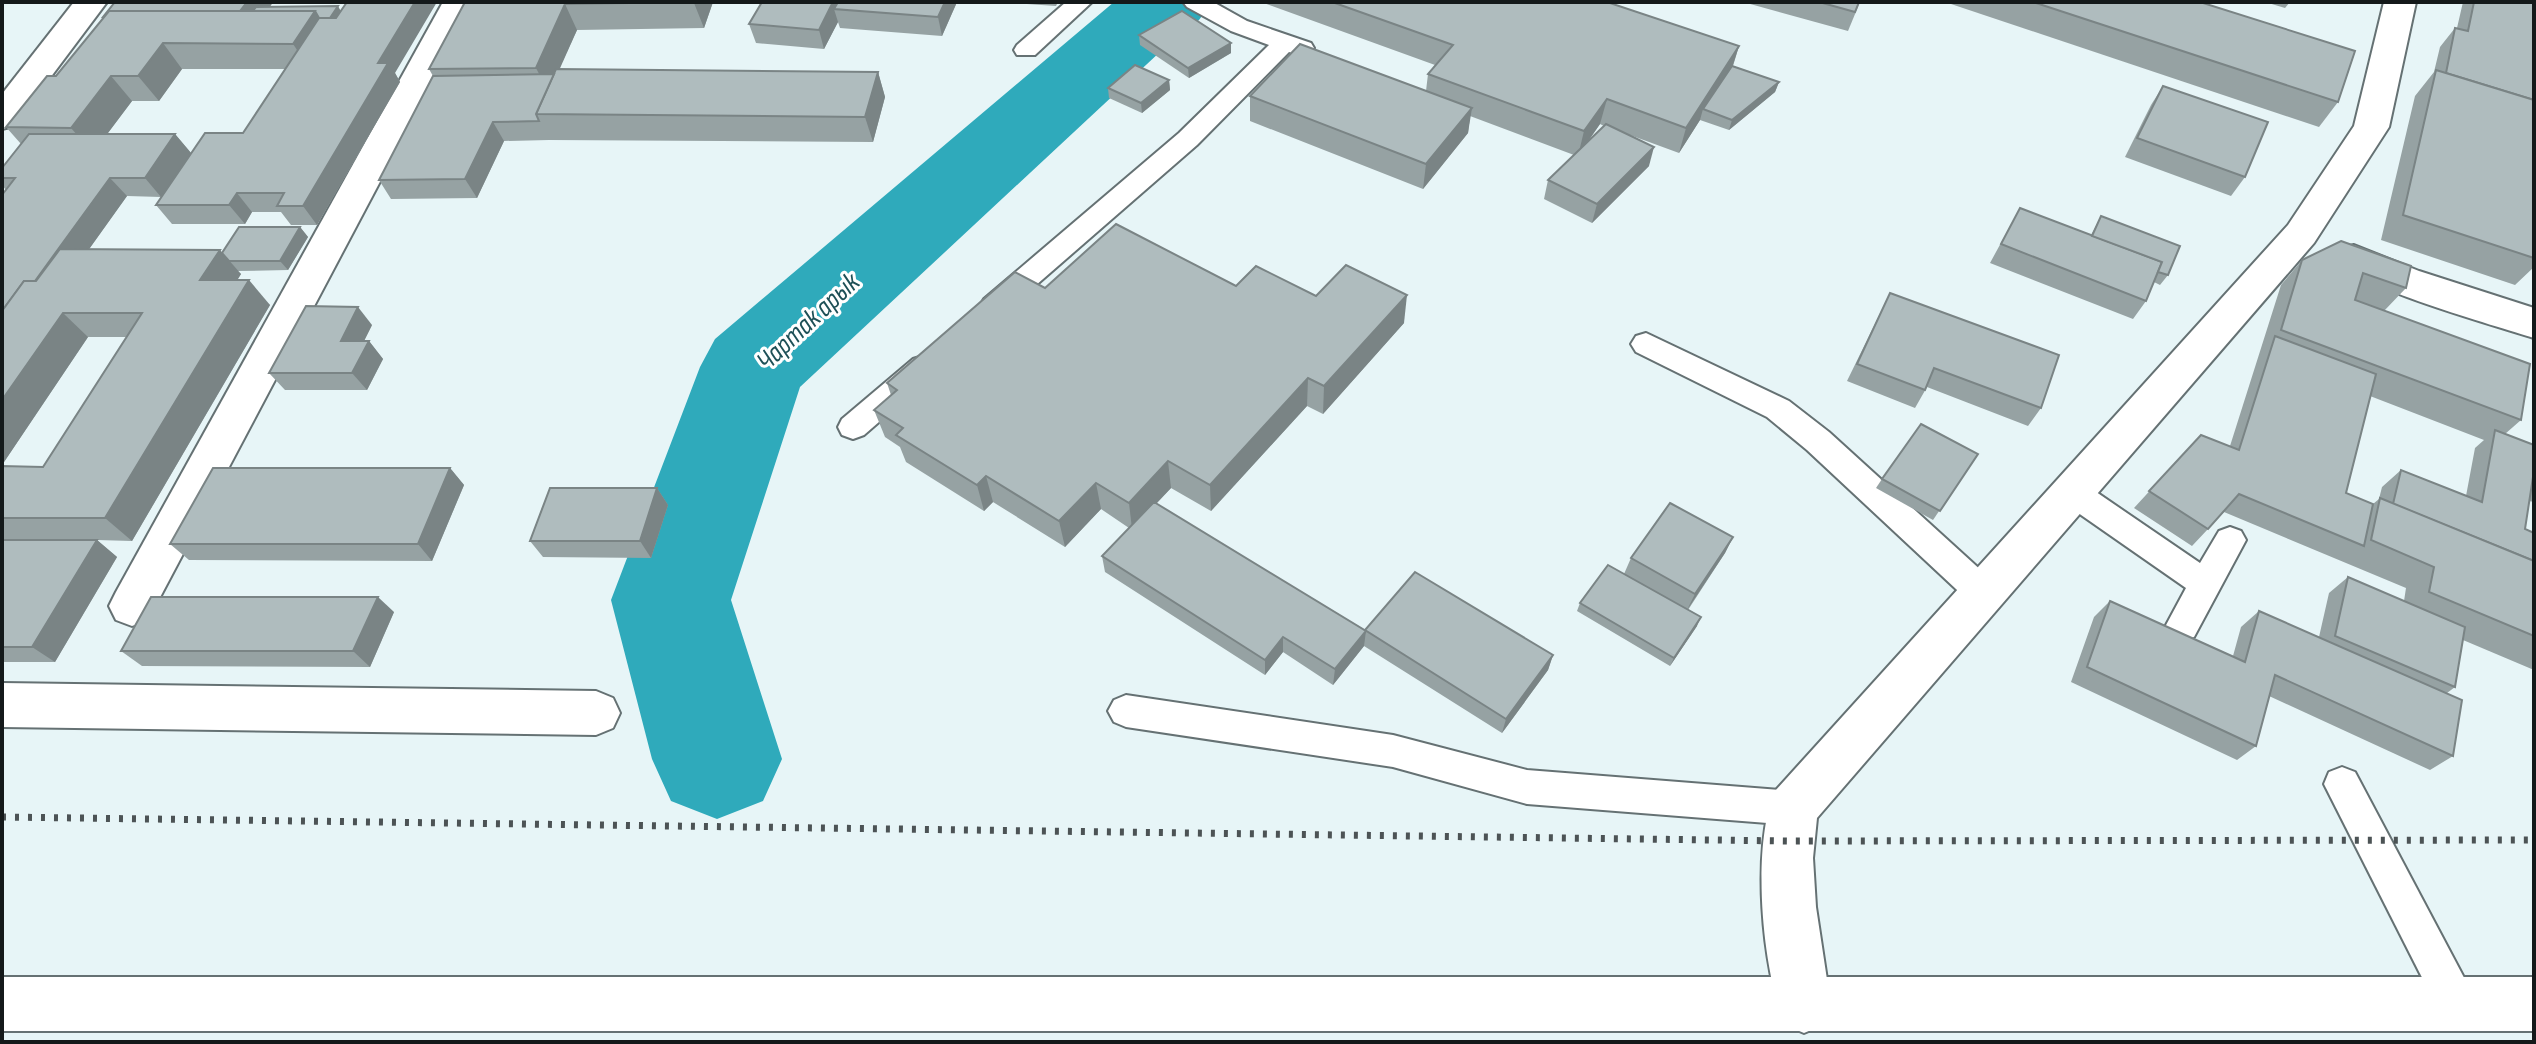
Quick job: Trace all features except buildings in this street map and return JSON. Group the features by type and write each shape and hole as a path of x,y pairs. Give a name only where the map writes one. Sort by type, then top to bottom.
{"main road":[{"path":"2,118 91,2"},
{"path":"132,606 459,2"},
{"path":"1804,1006 1791,929 1787,841 1793,808 2301,234 2371,127 2400,2"},
{"path":"2301,234 2405,281 2534,323"},
{"path":"2,705 596,713"},
{"path":"2,1004 2534,1004"}],"lane":[{"path":"1026,50 1080,2"},
{"path":"1201,5 1239,26 1326,57"},
{"path":"972,325 1188,139 1285,42"},
{"path":"1646,344 1778,409 1818,441 1983,593"},
{"path":"853,427 948,345"},
{"path":"2072,492 2205,584"},
{"path":"2182,627 2230,540"},
{"path":"1126,711 1393,751 1527,787 1793,808"},
{"path":"2342,784 2456,1003"}],"waterway":[{"name":"Чартак арык","path":"717,759 671,600 753,367 1130,32 1169,2"}],"railway":[{"path":"2,817 1787,841 2534,840"}]}
